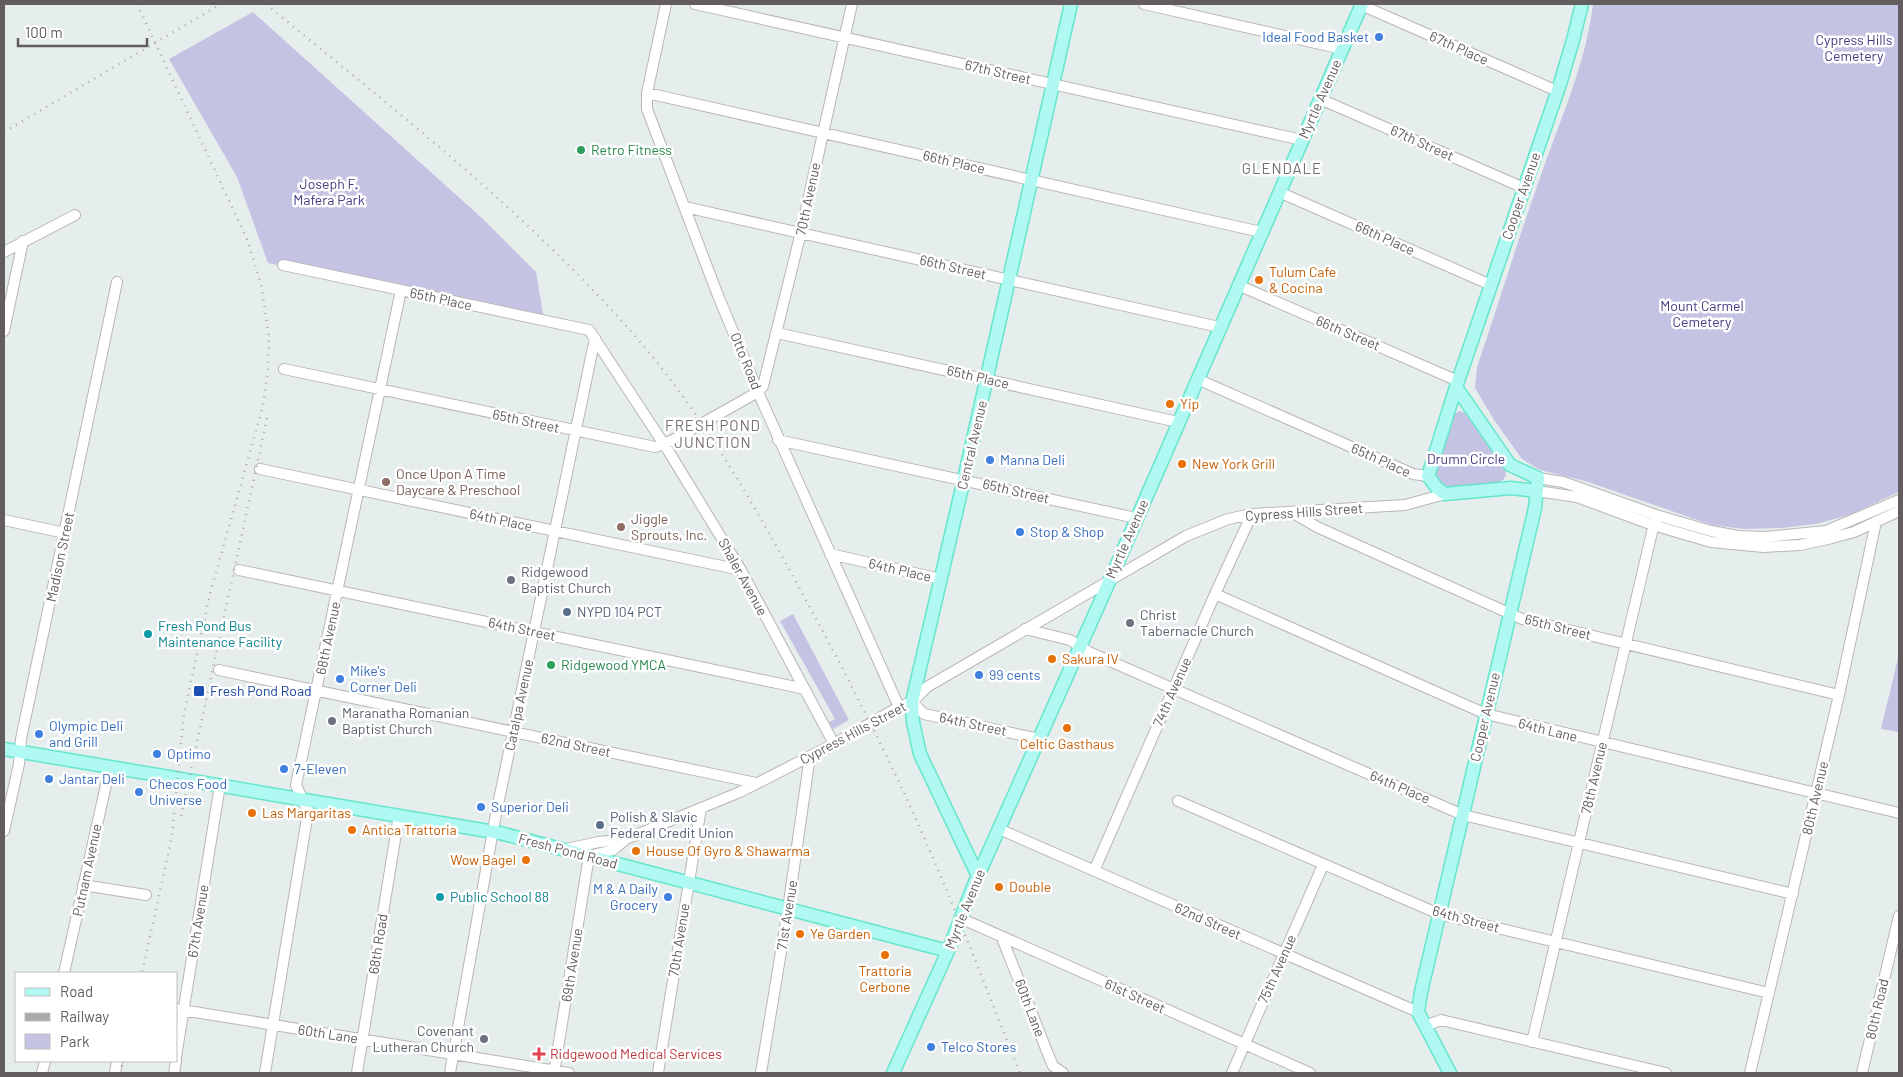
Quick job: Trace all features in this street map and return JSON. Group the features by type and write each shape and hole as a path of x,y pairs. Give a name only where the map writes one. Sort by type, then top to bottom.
{"main road":[{"name":"Central Avenue","path":"978,876 920,754 912,722 912,702 1071,4"},
{"name":"Myrtle Avenue","path":"893,1073 1362,4"},
{"name":"Cooper Avenue","path":"1428,476 1457,384 1557,91 1582,4"},
{"path":"1457,384 1510,464 1538,485"},
{"path":"1502,488 1510,476 1510,464"},
{"path":"1428,476 1437,488 1446,494"},
{"name":"Cooper Avenue","path":"1418,1012 1439,914 1535,508 1538,485"},
{"name":"Cypress Hills Street","path":"1446,494 1538,485"},
{"name":"Fresh Pond Road","path":"4,749 492,831 948,951"},
{"path":"1418,1012 1450,1073"}],"street":[{"name":"Otto Road","path":"666,4 647,94 647,109 686,207 717,293 778,440 899,707"},
{"name":"67th Street","path":"695,4 1302,140"},
{"name":"70th Avenue","path":"758,392 763,386 802,232 852,4"},
{"path":"1144,4 1342,49"},
{"name":"67th Place","path":"1362,4 1557,91"},
{"name":"66th Place","path":"647,94 1261,232"},
{"name":"67th Street","path":"1320,99 1524,188"},
{"name":"66th Place","path":"1279,192 1491,285"},
{"name":"66th Street","path":"686,207 1219,327"},
{"path":"4,252 75,215"},
{"path":"4,331 23,241"},
{"name":"65th Place","path":"283,265 589,330 595,338"},
{"name":"Madison Street","path":"4,831 19,764 21,739 117,282"},
{"name":"66th Street","path":"1238,285 1457,384"},
{"name":"68th Avenue","path":"265,1073 308,812 296,785 401,290"},
{"name":"65th Place","path":"777,332 1178,422"},
{"name":"Catalpa Avenue","path":"450,1073 492,831 577,432 595,338"},
{"name":"Shaler Avenue","path":"595,338 664,444 741,570 834,744"},
{"name":"65th Street","path":"284,370 654,447 664,444 758,392"},
{"name":"65th Place","path":"1197,379 1413,474 1428,476"},
{"name":"65th Street","path":"778,440 1136,518"},
{"name":"64th Place","path":"260,469 741,570"},
{"name":"Cypress Hills Street","path":"1538,485 1563,482 1711,542 1764,547 1800,545 1832,538 1854,532 1899,511"},
{"name":"Cypress Hills Street","path":"562,849 626,839 756,783 834,744 899,707 912,702 927,687 1186,536 1228,519 1252,514 1405,505 1446,494"},
{"name":"Cypress Hills Street","path":"1655,520 1738,536 1765,537 1826,531 1899,500"},
{"name":"65th Street","path":"1293,513 1317,527 1522,619 1839,695"},
{"name":"74th Avenue","path":"1094,871 1252,514"},
{"path":"4,520 65,533"},
{"name":"78th Avenue","path":"1532,1042 1655,520"},
{"name":"80th Avenue","path":"1750,1073 1839,695 1876,522"},
{"name":"64th Place","path":"830,554 941,579"},
{"name":"64th Street","path":"239,570 804,689"},
{"name":"64th Lane","path":"1215,594 1486,714 1899,813"},
{"name":"64th Place","path":"1025,629 1070,640 1089,652 1462,815 1793,894"},
{"name":"62nd Street","path":"219,670 756,783"},
{"name":"64th Street","path":"912,702 924,714 1039,739"},
{"name":"71st Avenue","path":"761,1073 788,909 810,756"},
{"name":"Putnam Avenue","path":"64,972 110,767"},
{"name":"67th Avenue","path":"178,1034 180,1010 220,785"},
{"name":"64th Street","path":"1178,801 1439,914 1769,993"},
{"name":"70th Avenue","path":"658,1073 701,808"},
{"name":"68th Road","path":"357,1073 399,815"},
{"name":"62nd Street","path":"999,829 1418,1012"},
{"name":"Cypress Hills Street","path":"589,856 613,850 626,839"},
{"name":"69th Avenue","path":"554,1072 589,856"},
{"name":"75th Avenue","path":"1232,1073 1323,865"},
{"path":"84,885 146,895"},
{"name":"80th Road","path":"1862,1073 1899,916"},
{"name":"61st Street","path":"960,918 1310,1073"},
{"name":"60th Lane","path":"1002,938 1053,1066 1063,1073"},
{"name":"60th Lane","path":"180,1010 569,1073"},
{"path":"1425,1026 1441,1020 1666,1073"}],"green space":[{"name":"Mount Carmel Cemetery","path":"1593,4 1899,4 1899,492 1849,515 1816,524 1782,528 1744,529 1712,525 1585,481 1540,470 1522,459 1494,420 1475,388 1477,367 1578,70 1590,26"},
{"name":"Joseph F. Mafera Park","path":"253,12 483,219 536,272 544,320 268,263 237,177 169,59"},
{"name":"Drumn Circle","path":"1459,411 1470,417 1504,465 1506,475 1503,480 1497,483 1444,488 1434,475 1449,419"},
{"path":"793,614 849,720 833,729 829,722 835,719 780,621"},
{"path":"1899,654 1899,732 1881,729"}],"railway":[{"path":"137,4 247,239 261,284 269,337 268,369 263,406 210,594 184,713 172,836 142,972"},
{"path":"4,132 221,4"},
{"path":"266,4 464,169 559,256 647,350 689,405 727,462 762,520 824,633 879,741 935,864 1020,1073"},
{"path":"181,816 267,418"},
{"path":"120,1073 123,1062"}],"place":[{"name":"Ideal Food Basket","path":"1379,37"},
{"name":"Retro Fitness","path":"581,150"},
{"name":"Tulum Cafe & Cocina","path":"1259,280"},
{"name":"Yip","path":"1170,404"},
{"name":"Manna Deli","path":"990,460"},
{"name":"New York Grill","path":"1182,464"},
{"name":"Once Upon A Time Daycare & Preschool","path":"386,482"},
{"name":"Jiggle Sprouts, Inc.","path":"621,527"},
{"name":"Stop & Shop","path":"1020,532"},
{"name":"Ridgewood Baptist Church","path":"511,580"},
{"name":"NYPD 104 PCT","path":"567,612"},
{"name":"Christ Tabernacle Church","path":"1130,623"},
{"name":"Fresh Pond Bus Maintenance Facility","path":"148,634"},
{"name":"Sakura IV","path":"1052,659"},
{"name":"Ridgewood YMCA","path":"551,665"},
{"name":"99 cents","path":"979,675"},
{"name":"Mike's Corner Deli","path":"340,679"},
{"name":"Fresh Pond Road","path":"199,691"},
{"name":"Maranatha Romanian Baptist Church","path":"332,721"},
{"name":"Celtic Gasthaus","path":"1067,728"},
{"name":"Olympic Deli and Grill","path":"39,734"},
{"name":"Optimo","path":"157,754"},
{"name":"7-Eleven","path":"284,769"},
{"name":"Jantar Deli","path":"49,779"},
{"name":"Checos Food Universe","path":"139,792"},
{"name":"Superior Deli","path":"481,807"},
{"name":"Las Margaritas","path":"252,813"},
{"name":"Polish & Slavic Federal Credit Union","path":"600,825"},
{"name":"Antica Trattoria","path":"352,830"},
{"name":"House Of Gyro & Shawarma","path":"636,851"},
{"name":"Wow Bagel","path":"526,860"},
{"name":"Double","path":"999,887"},
{"name":"Public School 88","path":"440,897"},
{"name":"M & A Daily Grocery","path":"668,897"},
{"name":"Ye Garden","path":"800,934"},
{"name":"Trattoria Cerbone","path":"885,955"},
{"name":"Covenant Lutheran Church","path":"484,1039"},
{"name":"Telco Stores","path":"931,1047"},
{"name":"Ridgewood Medical Services","path":"539,1054"}],"district":[{"name":"GLENDALE","path":"1282,169"},
{"name":"FRESH POND JUNCTION","path":"713,434"}],"park label":[{"name":"Cypress Hills Cemetery","path":"1854,48"}]}
